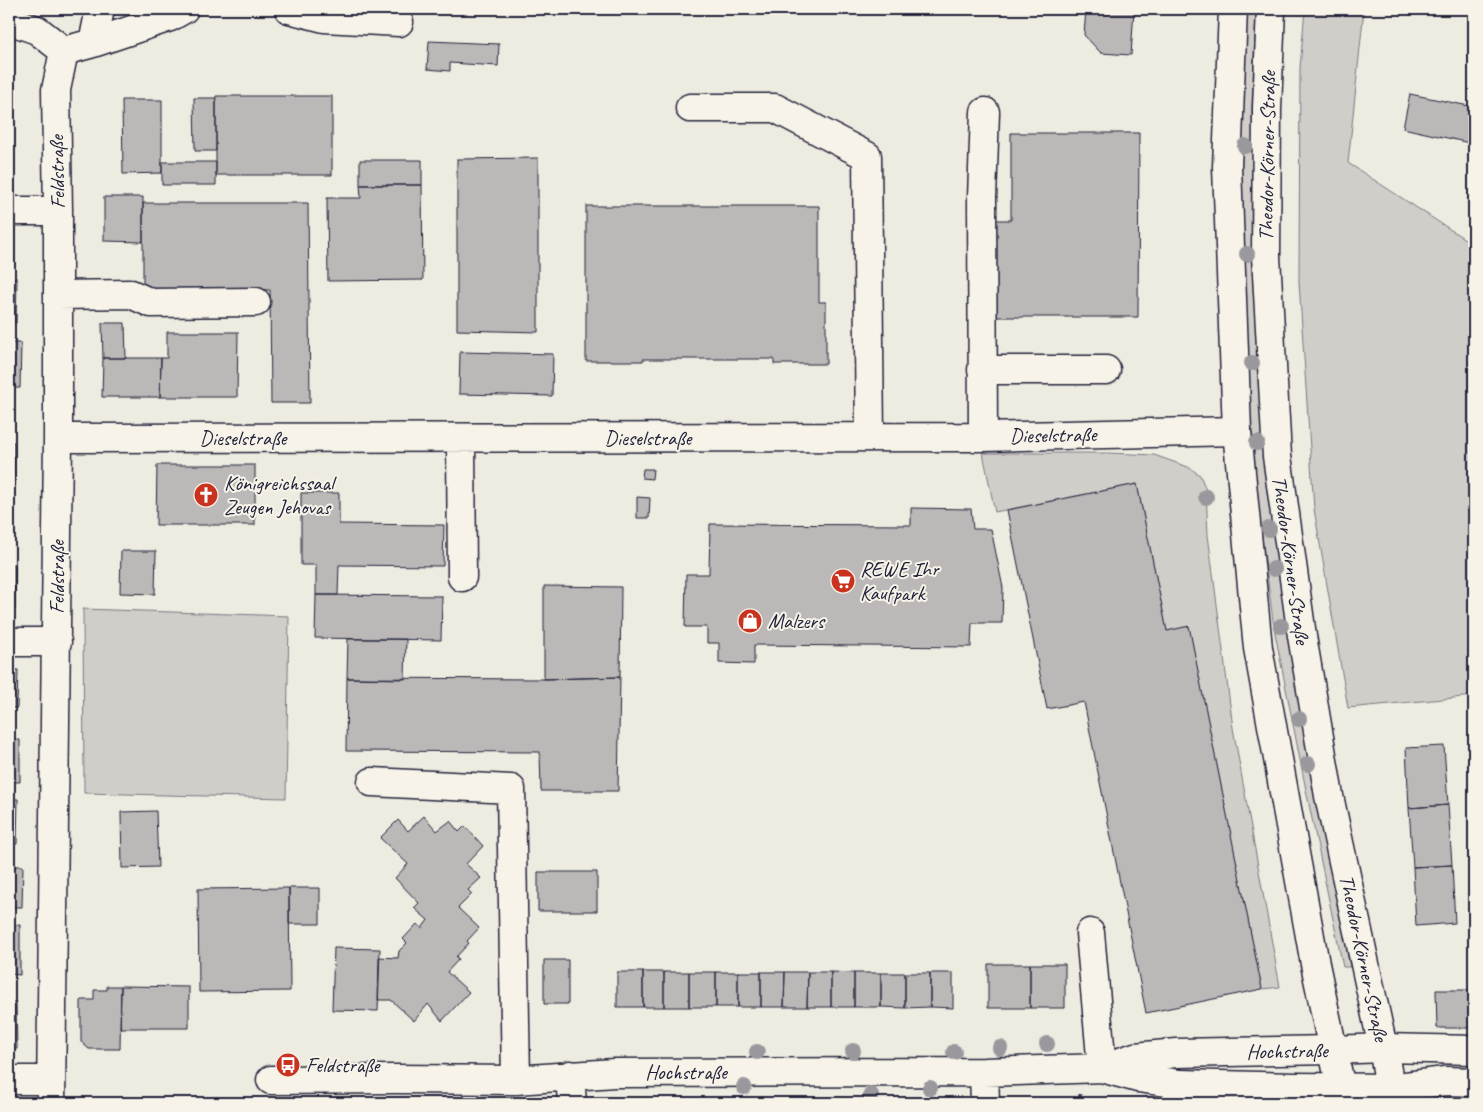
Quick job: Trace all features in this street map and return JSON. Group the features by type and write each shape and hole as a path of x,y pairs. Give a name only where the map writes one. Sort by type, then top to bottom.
{"street":[{"path":"93,43 100,9"},
{"path":"9,20 37,30 64,51 170,17 184,9"},
{"path":"289,9 324,18 399,22"},
{"name":"Theodor-Körner-Straße","path":"1233,9 1228,167 1237,432 1258,648 1315,964 1342,1096"},
{"name":"Theodor-Körner-Straße","path":"1272,9 1266,108 1266,256 1277,456 1302,636 1329,796 1383,1048 1391,1096"},
{"name":"Feldstraße","path":"51,1092 58,438 56,90 64,51"},
{"path":"690,108 775,108 867,156 870,437"},
{"path":"983,437 982,198 985,112"},
{"path":"9,211 58,211"},
{"path":"58,295 131,294 151,303 256,302"},
{"path":"982,370 1106,370"},
{"name":"Dieselstraße","path":"58,438 983,437 1237,432"},
{"path":"461,438 462,577"},
{"path":"9,642 56,642"},
{"path":"372,782 511,789 516,1080"},
{"path":"1090,933 1102,1068"},
{"name":"Hochstraße","path":"1102,1068 1135,1056 1177,1052 1383,1048 1474,1050"},
{"name":"Hochstraße","path":"270,1080 516,1080 614,1073 984,1072 1102,1068 1138,1078 1180,1084 1342,1096 1391,1096 1445,1082 1474,1082"},
{"path":"984,1072 985,1103"},
{"path":"570,1075 572,1103"},
{"path":"9,1080 51,1092"}],"shaded area":[{"path":"1245,9 1256,9 1252,106 1254,255 1257,355 1264,450 1288,636 1316,795 1350,967 1343,967 1274,628 1251,454 1240,260"},
{"path":"1305,9 1364,9 1348,163 1474,245 1474,696 1348,708 1314,509 1299,282 1300,68"},
{"path":"983,453 1154,455 1188,467 1200,475 1206,490 1208,535 1233,728 1280,987 1262,989 1189,627 1167,631 1137,484 995,512"},
{"path":"83,609 289,616 286,798 84,793"}],"building":[{"path":"1086,9 1134,9 1131,55 1101,53 1084,35"},
{"path":"429,41 499,44 498,66 450,63 450,71 427,69"},
{"path":"1410,94 1474,107 1474,144 1403,128"},
{"path":"216,96 332,96 332,175 216,175"},
{"path":"194,98 216,98 216,151 195,151"},
{"path":"9,99 12,99 12,137 9,137"},
{"path":"122,100 162,100 162,173 123,174"},
{"path":"1011,133 1139,133 1138,317 990,317 991,220 1011,220"},
{"path":"538,158 538,332 457,330 457,159"},
{"path":"360,160 422,160 422,185 360,185"},
{"path":"9,162 13,162 15,201 9,201"},
{"path":"162,162 216,162 216,185 162,185"},
{"path":"360,185 422,185 423,280 328,281 327,198 361,198"},
{"path":"104,197 143,197 143,242 104,241"},
{"path":"143,203 308,203 310,403 271,403 270,290 143,290"},
{"path":"586,206 819,206 819,302 826,302 826,364 774,364 774,359 586,361"},
{"path":"9,220 13,220 13,259 9,259"},
{"path":"9,278 17,278 16,323 9,323"},
{"path":"102,323 125,323 126,358 103,358"},
{"path":"167,332 238,332 237,397 160,397 161,358 167,358"},
{"path":"9,343 21,343 20,388 9,388"},
{"path":"460,352 553,354 552,396 459,394"},
{"path":"103,358 161,358 160,397 102,397"},
{"path":"9,442 14,442 14,486 9,486"},
{"name":"Königreichssaal Zeugen Jehovas","path":"157,465 255,465 255,525 156,525"},
{"path":"643,469 653,469 652,479 642,478"},
{"path":"1137,484 1167,631 1189,626 1262,989 1146,1013 1084,702 1047,709 1007,510"},
{"path":"301,493 339,493 339,524 444,525 443,566 339,565 338,595 316,595 316,565 301,565"},
{"path":"637,497 650,498 649,518 637,518"},
{"name":"REWE Ihr Kaufpark","path":"911,508 971,509 973,529 991,529 1003,588 1002,623 972,623 971,647 754,645 754,664 719,663 719,643 707,643 707,627 685,627 686,574 709,574 710,524 911,525"},
{"path":"121,551 156,551 155,594 120,593"},
{"path":"9,565 15,565 15,609 9,608"},
{"path":"544,586 621,587 620,677 544,679"},
{"path":"316,595 442,596 441,640 315,638"},
{"path":"348,639 406,639 405,679 347,678"},
{"path":"9,669 18,670 17,708 9,708"},
{"path":"620,677 618,791 541,791 540,752 346,751 347,678 544,679"},
{"path":"9,739 20,740 20,782 9,782"},
{"path":"1444,746 1448,805 1409,808 1406,748"},
{"path":"9,799 18,799 17,844 9,844"},
{"path":"1448,805 1452,865 1413,867 1409,808"},
{"path":"156,811 158,867 122,868 121,812"},
{"path":"424,816 437,831 450,821 459,832 465,826 483,846 466,864 481,878 468,890 472,894 458,908 479,928 456,957 459,959 447,972 469,992 442,1021 428,1004 414,1021 391,1000 378,1000 379,957 398,958 399,951 407,943 403,939 417,924 422,928 428,920 414,908 419,903 395,878 408,864 380,838 398,820 408,831"},
{"path":"1452,865 1455,923 1416,926 1413,867"},
{"path":"9,866 23,866 22,907 9,907"},
{"path":"538,872 597,872 597,911 538,911"},
{"path":"289,888 320,888 320,924 289,924"},
{"path":"289,888 290,991 199,992 198,889"},
{"path":"9,925 20,925 20,975 9,974"},
{"path":"1471,925 1474,925 1474,971 1473,971"},
{"path":"334,948 380,949 378,1011 332,1010"},
{"path":"544,960 568,960 568,1004 544,1004"},
{"path":"988,964 1030,964 1030,1008 988,1008"},
{"path":"1030,964 1065,964 1065,1008 1030,1008"},
{"path":"617,972 643,972 643,1007 617,1007"},
{"path":"643,972 664,972 664,1007 643,1007"},
{"path":"664,972 689,972 689,1007 664,1007"},
{"path":"689,972 716,972 716,1007 689,1007"},
{"path":"716,972 738,972 738,1007 716,1007"},
{"path":"738,972 761,972 761,1007 738,1007"},
{"path":"761,972 785,972 784,1007 761,1007"},
{"path":"785,972 808,972 807,1007 784,1007"},
{"path":"808,972 831,972 831,1007 807,1007"},
{"path":"831,972 854,973 854,1007 831,1007"},
{"path":"854,973 881,973 881,1007 854,1007"},
{"path":"881,973 905,973 905,1008 881,1007"},
{"path":"905,973 930,973 930,1007 905,1008"},
{"path":"930,973 953,973 953,1008 930,1007"},
{"path":"107,986 121,986 120,1049 89,1049 81,1042 81,1000 94,1000 94,990 107,990"},
{"path":"121,986 189,987 189,1028 120,1028"},
{"path":"1436,990 1474,990 1474,1028 1437,1028"},
{"path":"9,1002 16,1002 17,1049 9,1049"}],"place":[{"name":"Königreichssaal Zeugen Jehovas","path":"206,495"},
{"name":"REWE Ihr Kaufpark","path":"843,581"},
{"name":"Malzers","path":"750,621"},
{"name":"Feldstraße","path":"288,1065"}]}
